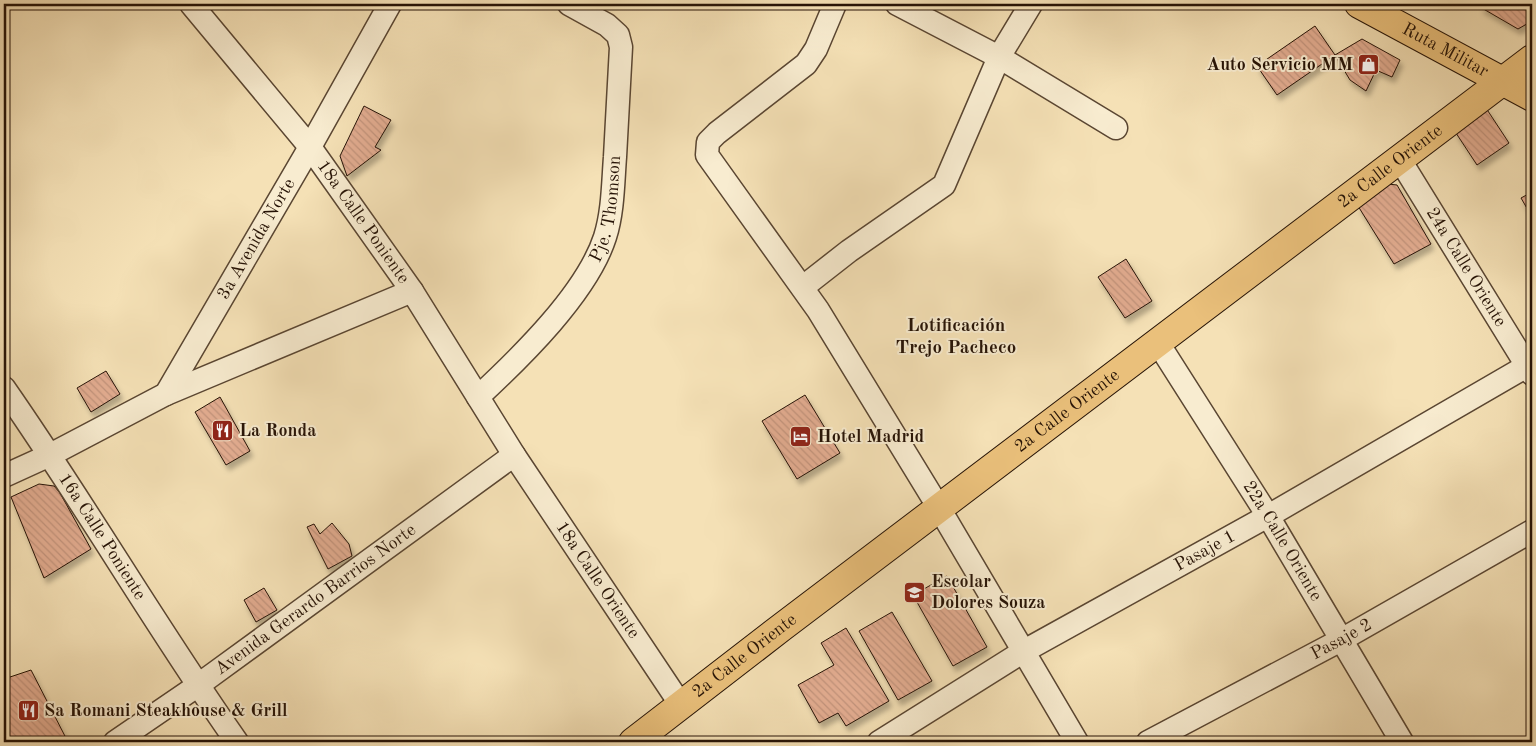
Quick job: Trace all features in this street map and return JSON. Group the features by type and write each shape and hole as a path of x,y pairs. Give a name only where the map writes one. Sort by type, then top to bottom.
{"main road":[{"name":"Ruta Militar","path":"1369,6 1532,97"},
{"name":"2a Calle Oriente","path":"633,742 720,674 1532,59"}],"street":[{"name":"18a Calle Poniente","path":"191,4 310,148 412,291 514,455"},
{"name":"3a Avenida Norte","path":"166,394 310,148 390,4"},
{"name":"Pje. Thomson","path":"478,397 515,363 562,310 591,266 605,237 612,199 621,47 618,35 608,25 569,4"},
{"path":"835,4 816,49 806,64 717,133 708,142 707,155 803,287 939,508 1077,742"},
{"path":"897,4 1000,57 1116,128"},
{"path":"803,287 849,251 944,185 1000,57 1031,4"},
{"name":"24a Calle Oriente","path":"1400,160 1531,367"},
{"path":"4,476 166,394 412,291"},
{"name":"22a Calle Oriente","path":"1158,343 1268,516 1402,742"},
{"name":"Pasaje 1","path":"879,742 1024,651 1531,367"},
{"name":"16a Calle Poniente","path":"4,388 50,454 197,686 237,742"},
{"name":"Avenida Gerardo Barrios Norte","path":"115,742 197,686 514,455"},
{"name":"18a Calle Oriente","path":"514,455 681,705"},
{"name":"Pasaje 2","path":"1148,742 1341,640 1532,531"}],"building":[{"path":"1482,4 1532,4 1532,21 1518,29 1480,7"},
{"path":"1315,26 1335,55 1277,95 1257,66"},
{"name":"Auto Servicio MM","path":"1362,39 1400,60 1392,77 1376,70 1366,91 1350,80 1335,55"},
{"path":"364,106 391,120 375,147 381,150 347,176 340,156"},
{"path":"1486,108 1509,143 1477,165 1454,130"},
{"path":"1388,184 1397,185 1431,244 1394,264 1358,206"},
{"path":"1532,192 1532,217 1521,198"},
{"path":"1126,259 1152,301 1125,318 1098,277"},
{"path":"106,371 120,394 91,412 77,388"},
{"name":"Hotel Madrid","path":"805,395 840,453 797,479 762,421"},
{"name":"La Ronda","path":"220,397 250,451 226,465 195,412"},
{"path":"39,484 54,486 60,493 91,549 44,578 11,497"},
{"path":"332,523 349,544 352,556 328,569 307,527 314,524 320,534"},
{"path":"947,576 987,647 953,666 913,595"},
{"path":"264,588 277,610 256,622 244,600"},
{"path":"892,612 932,681 898,700 859,631"},
{"path":"846,628 889,701 846,726 838,713 819,723 798,685 834,665 821,643"},
{"name":"Sa Romani Steakhouse & Grill","path":"31,670 68,742 4,742 4,679"}],"place":[{"name":"Auto Servicio MM","path":"1369,65"},
{"name":"La Ronda","path":"223,431"},
{"name":"Hotel Madrid","path":"801,437"},
{"name":"Escolar Dolores Souza","path":"915,592"},
{"name":"Sa Romani Steakhouse & Grill","path":"28,711"}],"district":[{"name":"Lotificación Trejo Pacheco","path":"956,337"}]}
